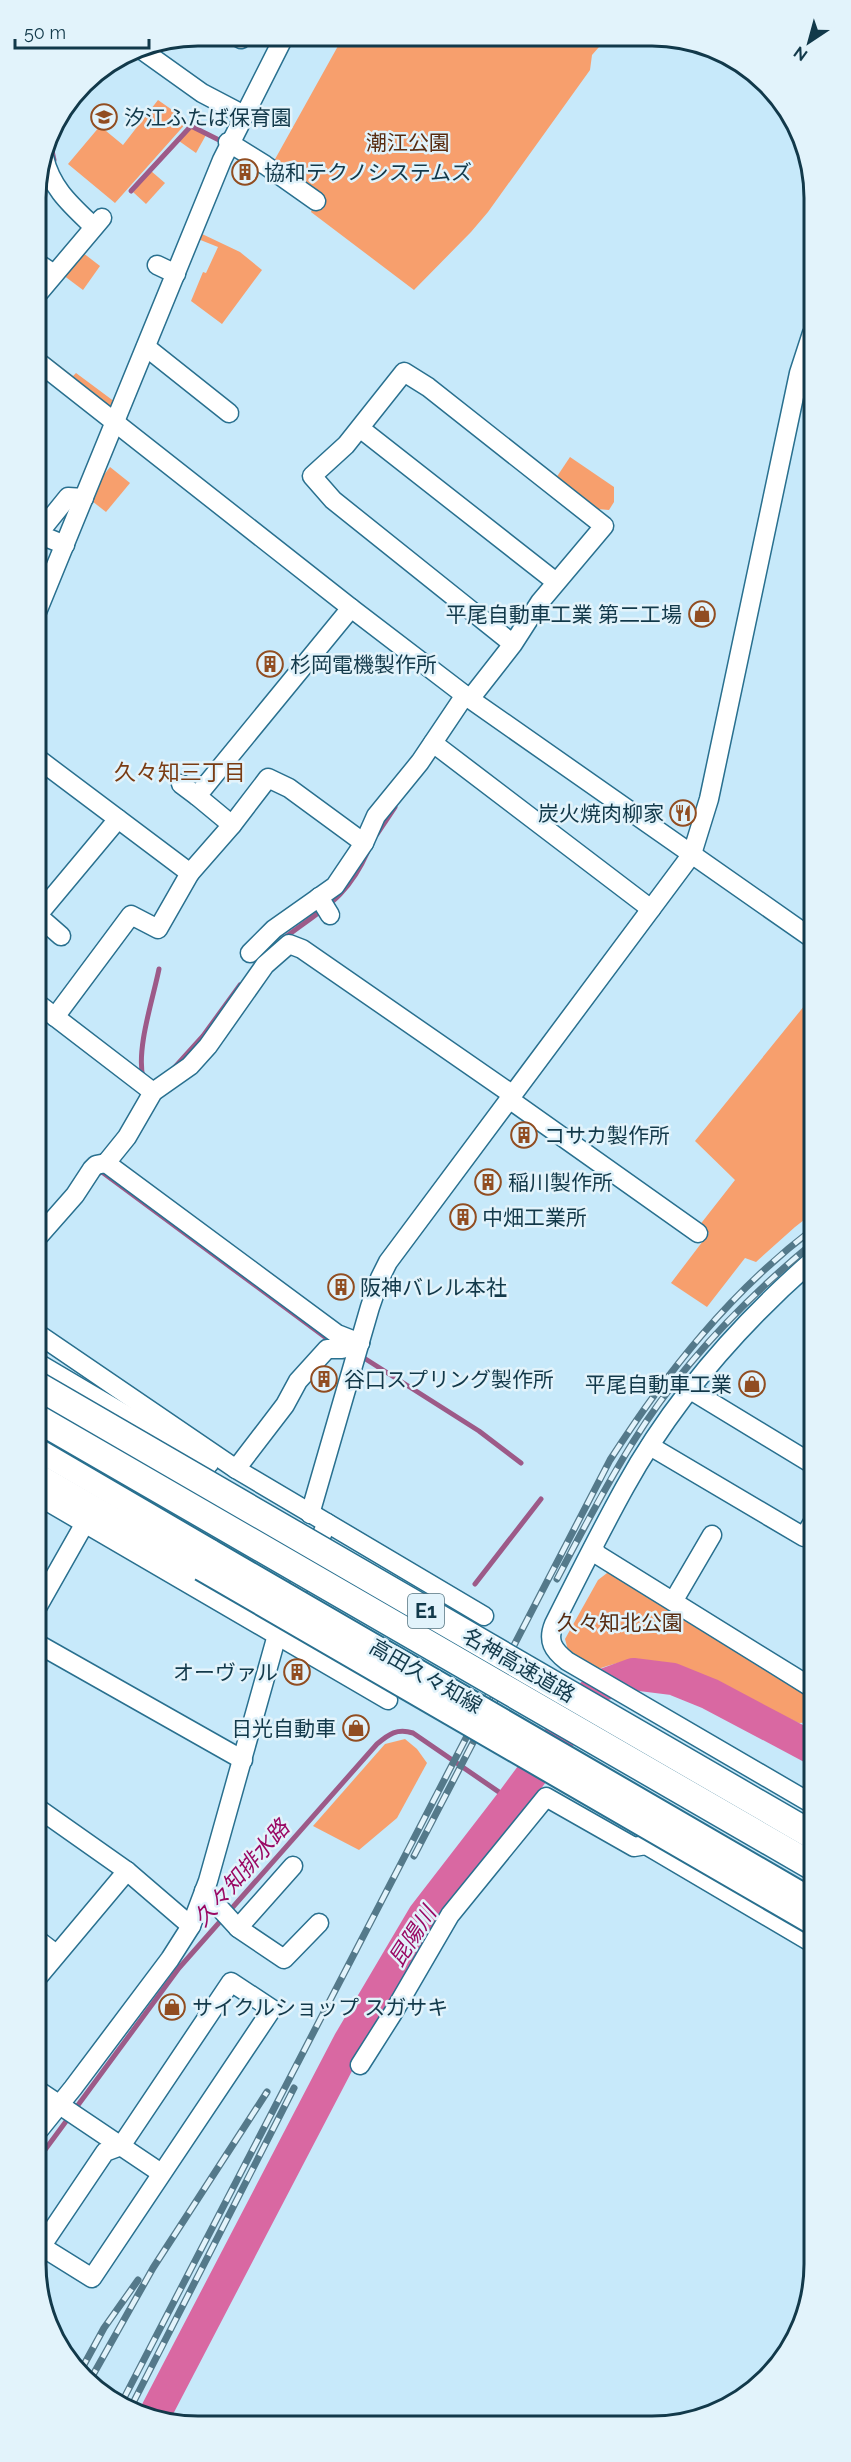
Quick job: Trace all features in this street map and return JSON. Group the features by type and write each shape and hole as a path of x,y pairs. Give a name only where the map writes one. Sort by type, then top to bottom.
{"highway":[{"name":"名神高速道路","path":"46,1391 804,1830"},
{"name":"名神高速道路","path":"46,1424 804,1861"}],"main road":[{"name":"高田久々知線","path":"46,1455 206,1560 804,1918"},
{"name":"高田久々知線","path":"46,1480 206,1560 804,1895"}],"street":[{"path":"47,589 229,143 279,46"},
{"path":"149,55 202,93 244,115"},
{"path":"229,143 266,165 316,201"},
{"path":"47,283 97,222 64,198 48,176"},
{"path":"157,265 176,274"},
{"path":"47,269 54,274"},
{"path":"146,347 229,413"},
{"path":"310,1514 380,1278 388,1262 692,854 709,799 798,373 804,356"},
{"path":"47,369 468,697 804,933"},
{"path":"250,952 274,929 335,886 364,843 376,816 438,747 468,697 513,644 540,602 604,526 447,401 404,372 361,429 312,476 333,500 513,644"},
{"path":"361,429 556,582"},
{"path":"47,523 68,497 84,498"},
{"path":"47,538 65,545"},
{"path":"196,796 351,608"},
{"path":"438,747 651,909"},
{"path":"47,765 190,873"},
{"path":"55,1017 131,915 158,929 190,873 232,825 268,778 289,788 364,843"},
{"path":"181,784 232,825"},
{"path":"47,904 118,819"},
{"path":"319,897 330,915"},
{"path":"47,924 61,936"},
{"path":"274,929 287,945"},
{"path":"46,1227 75,1195 92,1169 96,1165 106,1163 127,1137 149,1089 190,1066 208,1046 265,965 289,944 302,949 698,1233"},
{"path":"47,1010 149,1089"},
{"path":"106,1163 337,1334 360,1343"},
{"path":"804,1269 759,1309 689,1389 650,1446 626,1486 554,1624 550,1641 558,1654 804,1799"},
{"path":"46,1340 236,1469 484,1616"},
{"path":"236,1469 285,1405 298,1381 327,1348 342,1349 360,1343"},
{"path":"46,1367 232,1478 284,1496"},
{"path":"689,1389 804,1459"},
{"path":"650,1446 804,1537"},
{"path":"46,1501 388,1700"},
{"path":"46,1591 85,1523"},
{"path":"46,2123 62,2108 170,1959 191,1926 204,1891 278,1635 327,1523"},
{"path":"674,1600 712,1535"},
{"path":"593,1548 598,1555 804,1683"},
{"path":"46,1649 243,1760"},
{"path":"570,1809 628,1696"},
{"path":"360,2065 450,1915 546,1797 633,1847 646,1845 804,1938"},
{"path":"46,1814 127,1870 191,1926"},
{"path":"236,1926 293,1866"},
{"path":"46,1967 127,1870"},
{"path":"204,1891 236,1926 284,1959 319,1923"},
{"path":"46,1946 56,1954"},
{"path":"46,2237 105,2152 121,2146 231,1982 272,2009 92,2278 46,2250"},
{"path":"46,2096 161,2173"}],"green space":[{"name":"潮江公園","path":"338,46 600,46 592,55 590,70 488,212 414,290 311,212 317,196 274,161"},
{"path":"158,100 188,121 115,203 68,164 100,126 123,145"},
{"path":"191,128 206,135 196,153 179,141"},
{"path":"151,171 165,183 146,204 133,192"},
{"path":"200,233 240,252 262,270 222,324 191,301 203,272 206,273 218,247 198,239"},
{"path":"78,249 100,266 83,290 59,272"},
{"path":"47,356 73,376 76,373 115,402 112,411 47,361"},
{"path":"570,457 614,487 614,502 609,510 598,509 556,478"},
{"path":"110,467 130,483 106,512 92,501 100,480"},
{"path":"804,1006 804,1220 756,1262 745,1258 707,1307 671,1283 709,1233 699,1226 735,1180 695,1141"},
{"name":"久々知北公園","path":"611,1570 804,1692 804,1723 799,1723 673,1666 653,1661 635,1660 598,1669 568,1650 565,1639 598,1580"},
{"path":"405,1739 417,1749 427,1763 397,1818 359,1850 313,1826 385,1744"}],"waterway":[{"path":"131,191 191,126 223,142"},
{"path":"53,156 54,160"},
{"path":"377,834 395,807"},
{"path":"283,939 342,892 360,867 368,851"},
{"path":"143,1078 141,1066 143,1039 159,969"},
{"path":"175,1067 203,1036 240,985"},
{"path":"97,1174 102,1172 329,1340 334,1341"},
{"path":"364,1358 479,1431 521,1463"},
{"path":"475,1584 541,1499"},
{"name":"昆陽川","path":"157,2410 349,2042 424,1915 589,1697 600,1686 633,1674 673,1679 710,1694 804,1744"},
{"name":"久々知排水路","path":"46,2148 179,1968 381,1740 398,1732 413,1733 512,1801"}],"railway":[{"path":"125,2396 610,1460 654,1396 701,1336 754,1279 804,1236"},
{"path":"557,1579 623,1459 671,1387 738,1311 804,1251"},
{"path":"414,1856 504,1683"},
{"path":"134,2401 294,2088"},
{"path":"94,2373 153,2268 267,2092"},
{"path":"85,2364 104,2328 138,2280"}],"place":[{"name":"汐江ふたば保育園","path":"104,117"},
{"name":"協和テクノシステムズ","path":"245,172"},
{"name":"平尾自動車工業 第二工場","path":"702,614"},
{"name":"杉岡電機製作所","path":"270,664"},
{"name":"炭火焼肉柳家","path":"683,813"},
{"name":"コサカ製作所","path":"524,1135"},
{"name":"稲川製作所","path":"488,1182"},
{"name":"中畑工業所","path":"463,1217"},
{"name":"阪神バレル本社","path":"341,1287"},
{"name":"谷口スプリング製作所","path":"324,1379"},
{"name":"平尾自動車工業","path":"752,1384"},
{"name":"オーヴァル","path":"297,1672"},
{"name":"日光自動車","path":"356,1728"},
{"name":"サイクルショップ スガサキ","path":"172,2007"}],"district":[{"name":"久々知三丁目","path":"180,772"}]}
